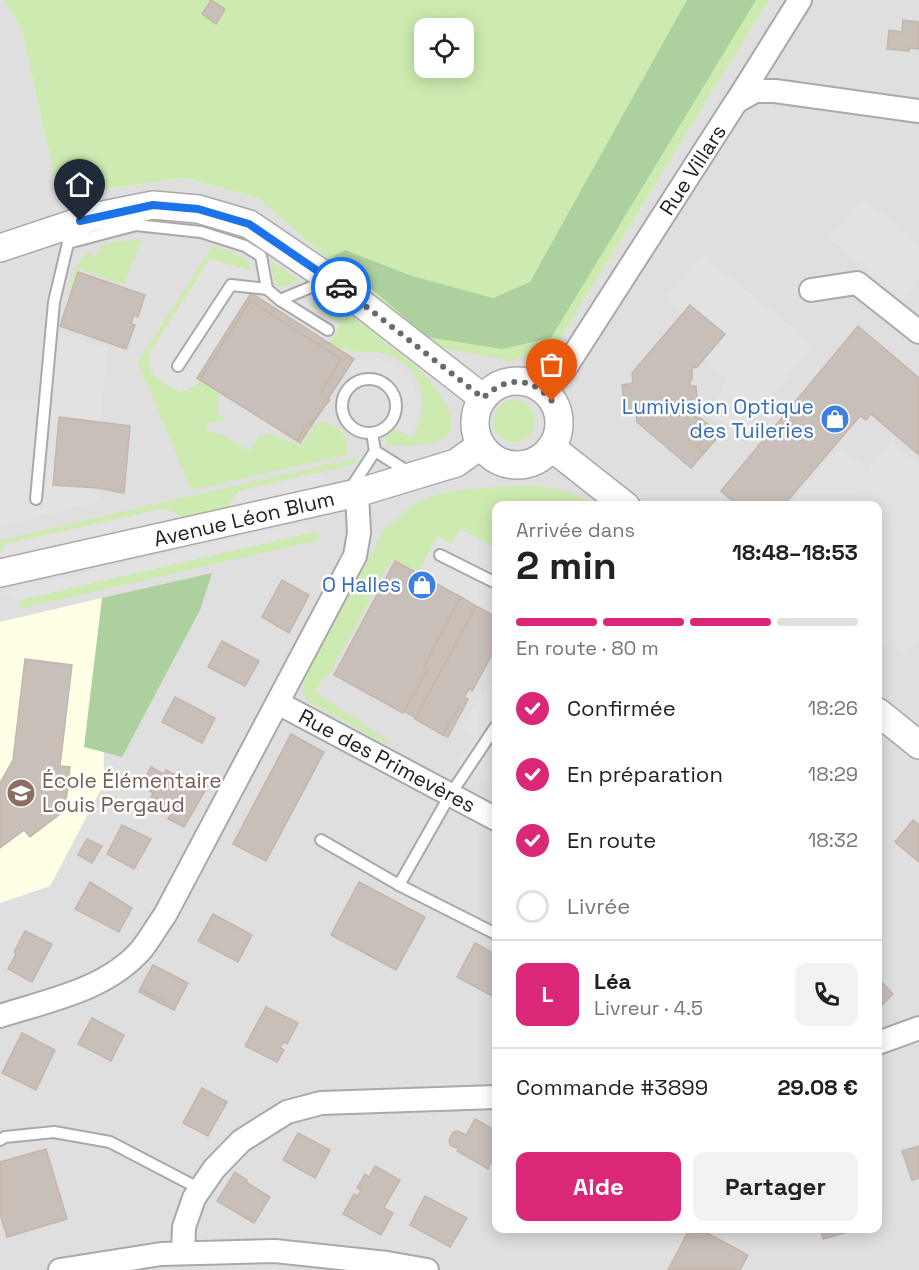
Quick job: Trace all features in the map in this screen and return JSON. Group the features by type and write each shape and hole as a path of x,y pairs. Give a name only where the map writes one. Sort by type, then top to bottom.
{"street":[{"path":"736,102 800,0"},
{"name":"Rue Villars","path":"545,391 564,370 736,102 755,91 775,91 919,111"},
{"path":"0,248 67,234 93,217 153,205 198,209 249,224 330,279 483,398"},
{"path":"811,290 857,283 919,332"},
{"path":"519,381 533,384 545,391 557,412 559,424 557,436 551,447 542,457 529,463 516,465 490,456 476,434 475,422 483,398 493,389 506,383 519,381"},
{"name":"Avenue Léon Blum","path":"0,573 352,495 456,463 481,445"},
{"path":"551,447 620,501"},
{"path":"0,1016 81,990 110,977 141,950 165,915 355,556 359,533 352,495"},
{"name":"Rue des Primevères","path":"278,703 492,817"},
{"path":"882,715 919,746"},
{"path":"882,1042 919,1028"},
{"path":"183,1253 184,1227 194,1198 214,1169 241,1141 287,1112 321,1103 492,1096"},
{"path":"60,1270 161,1254 275,1251 387,1263 427,1270"}],"lane":[{"path":"36,499 54,302 67,234 136,225 201,232 245,246 261,256 267,289"},
{"path":"280,300 330,279"},
{"path":"178,366 231,285 267,289 280,300 328,330"},
{"path":"363,379 381,381 388,386 396,401 396,410 387,426 372,433 362,433 347,423 341,406 347,388 363,379"},
{"path":"352,495 375,451 372,433"},
{"path":"375,451 416,476"},
{"path":"440,555 492,581"},
{"path":"399,885 450,795 492,732"},
{"path":"321,840 399,885 492,932"},
{"path":"0,1140 5,1137 54,1132 110,1142 200,1189"}],"shaded area":[{"path":"0,0 4,0 22,31 59,196 184,178 258,198 425,344 555,347 769,0 919,0 919,1270 0,1270"},
{"path":"863,198 919,244 919,280 903,301 829,238"},
{"path":"703,255 814,346 735,438 710,415 727,379 703,359 724,334 690,305 683,312 665,297"},
{"path":"210,259 248,270 341,324 325,348 250,301 196,385 179,392 154,376 150,370 149,354"},
{"path":"43,330 108,347 100,421 59,417 54,485 98,488 99,501 0,526 0,398 38,400"},
{"path":"368,357 390,361 412,381 419,405 415,425 409,436 382,420 388,406 385,392 374,385 357,386 346,363"},
{"path":"891,441 919,465 919,639 905,655 890,641 882,650 882,501 791,501 839,446 867,469"},
{"path":"317,473 334,484 228,510 238,492"},
{"path":"166,508 185,520 0,560 0,554 6,544"},
{"path":"300,523 314,532 19,600 3,592"},
{"path":"461,529 492,547 492,615 417,574 438,536 452,544"},
{"path":"102,598 104,784 50,886 0,903 0,622"},
{"path":"492,680 492,785 456,765 475,737 460,728"}],"green space":[{"path":"4,0 769,0 555,347 510,361 425,344 258,198 184,178 59,196 22,31"},
{"path":"687,0 756,0 551,338 502,349 427,337 334,256 345,250 412,276 493,298 530,282"},
{"path":"142,239 124,285 79,269 71,290 68,289 76,266 88,252 94,256 101,249 101,244"},
{"path":"212,246 236,254 250,262 250,270 209,260 149,354 153,373 179,392 196,385 200,380 219,392 217,413 226,420 208,422 206,431 223,435 249,451 259,435 272,434 300,446 314,428 312,427 324,421 335,426 343,434 347,444 346,455 191,490 138,362"},
{"path":"270,260 300,281 277,288"},
{"path":"319,300 331,301 418,368 437,390 448,410 452,419 452,428 448,435 434,443 385,446 386,435 390,430 402,431 412,439 422,413 420,387 415,376 395,358 375,352 359,352 345,347 338,357 325,348 310,305"},
{"path":"514,400 529,406 535,421 529,436 514,442 499,436 493,421 499,406"},
{"path":"356,458 355,464 238,491 226,509 185,518 166,508 6,544 0,554 0,540"},
{"path":"520,485 559,490 588,501 492,501 492,547 461,529 452,544 438,537 417,574 391,560 329,675 326,674 315,692 389,741 387,745 309,702 302,691 304,679 384,530 412,506 428,498 453,491"},
{"path":"318,531 319,540 42,604 32,603 33,606 21,609 19,600"},
{"path":"212,573 200,610 122,757 84,747 102,598"}],"building":[{"path":"211,0 225,9 216,24 202,14"},
{"path":"903,20 919,22 919,49 909,48 909,51 887,49 889,30 902,32"},
{"path":"78,272 145,295 138,317 134,315 131,324 135,325 126,349 60,326"},
{"path":"251,293 354,359 328,399 320,393 341,359 250,301 200,380 197,378"},
{"path":"250,301 341,359 320,393 330,400 310,424 308,423 297,441 200,380"},
{"path":"690,305 725,334 697,367 692,368 690,386 696,386 697,399 691,399 692,405 695,405 695,417 699,417 713,428 697,447 704,453 691,468 637,422 636,410 625,411 622,385 633,383 632,373"},
{"path":"858,326 919,378 919,455 871,414 866,420 860,416 787,501 732,501 721,491"},
{"path":"323,408 300,443 297,441 308,423 310,424"},
{"path":"59,417 130,426 124,493 98,488 53,485"},
{"path":"713,428 720,435 704,453 697,447"},
{"path":"395,561 461,597 424,666 428,669 403,713 334,675"},
{"path":"282,580 309,595 289,633 262,617"},
{"path":"461,597 476,606 416,718 404,711 428,669 424,666"},
{"path":"476,606 492,615 490,651 492,655 472,691 469,689 464,697 468,699 463,709 459,706 443,735 415,719"},
{"path":"222,641 259,661 245,686 208,667"},
{"path":"25,659 72,665 60,766 70,767 65,810 30,837 24,830 0,848 0,783 13,760"},
{"path":"175,697 215,718 202,743 162,722"},
{"path":"459,706 463,709 448,737 443,735"},
{"path":"291,734 324,752 266,861 233,844"},
{"path":"151,767 164,774 153,793 141,786"},
{"path":"166,770 205,791 184,827 168,819 174,809 151,797"},
{"path":"187,775 208,785 205,791 185,780"},
{"path":"913,820 919,825 919,862 895,842"},
{"path":"122,825 151,839 134,869 107,854"},
{"path":"87,839 102,846 92,863 78,855"},
{"path":"90,882 132,908 119,932 75,909"},
{"path":"359,882 425,917 396,970 331,935"},
{"path":"213,914 252,935 238,962 198,941"},
{"path":"25,931 52,944 32,982 8,969"},
{"path":"475,943 492,953 492,996 457,977"},
{"path":"153,965 188,983 174,1010 162,1004 164,1001 140,989"},
{"path":"882,982 893,994 882,1005"},
{"path":"140,989 164,1001 162,1004 139,992"},
{"path":"266,1007 298,1023 287,1044 283,1042 280,1048 284,1050 277,1062 245,1046"},
{"path":"92,1018 124,1035 111,1061 78,1044"},
{"path":"22,1033 55,1050 36,1090 2,1073"},
{"path":"202,1088 227,1102 208,1136 183,1123"},
{"path":"475,1119 492,1129 492,1161 488,1169 450,1145 449,1140 453,1132 458,1131 466,1135"},
{"path":"298,1133 330,1150 315,1178 283,1160"},
{"path":"919,1146 919,1178 912,1180 902,1151"},
{"path":"46,1149 67,1219 7,1237 0,1214 0,1162"},
{"path":"375,1166 400,1180 384,1208 393,1213 381,1235 343,1214 354,1194 358,1196 361,1190 357,1188 365,1174 369,1177"},
{"path":"235,1172 270,1197 254,1223 217,1201"},
{"path":"425,1196 467,1218 450,1247 410,1225"},
{"path":"687,1233 707,1233 748,1255 740,1270 668,1270"},
{"path":"821,1233 845,1233 823,1239"}],"way so far":[{"path":"341,287 483,398 493,389 506,383 519,381 533,384 545,391 552,401"}],"place":[{"name":"Lumivision Optique des Tuileries","path":"835,419"},
{"name":"O Halles","path":"422,585"},
{"name":"École Élémentaire Louis Pergaud","path":"21,793"}],"route":[{"path":"80,221 153,205 198,209 249,224 341,287"}]}
